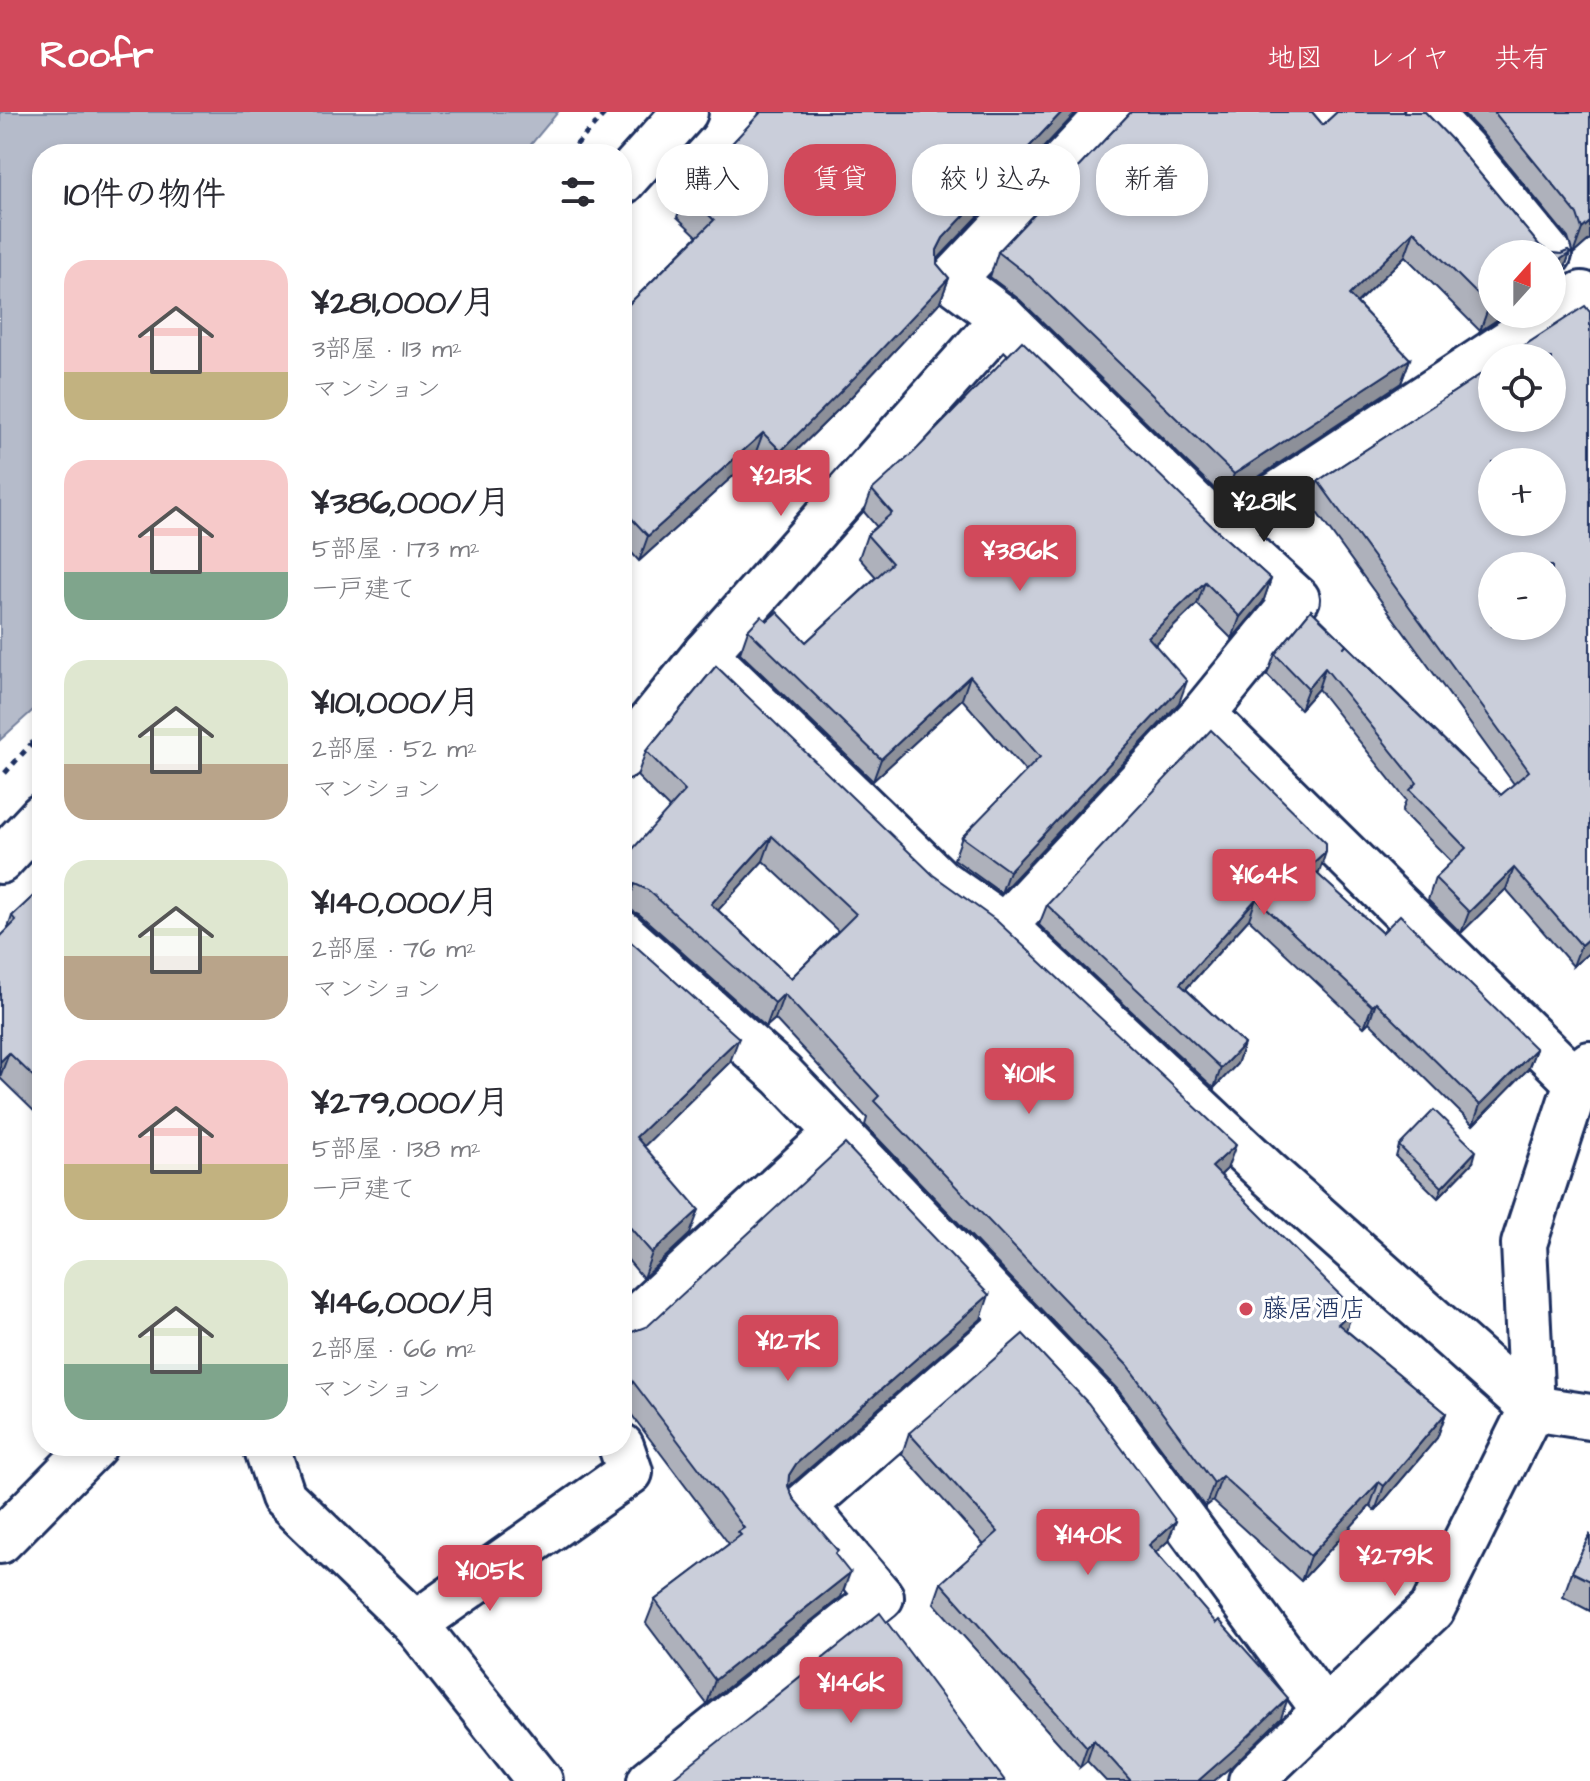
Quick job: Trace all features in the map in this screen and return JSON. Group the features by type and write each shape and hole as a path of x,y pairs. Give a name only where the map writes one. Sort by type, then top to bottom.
{"street":[{"path":"632,171 685,112"},
{"path":"1004,926 1203,714 1297,599 1222,531 1003,318 952,280 1111,112"},
{"path":"1427,112 1462,148 1538,240"},
{"path":"1222,531 1586,298 1566,274"},
{"path":"632,745 705,654 1003,318"},
{"path":"705,654 941,882 1004,926 1270,1175 1532,1408 1590,1417"},
{"path":"1203,714 1583,1073 1524,1244 1532,1408 1432,1609 1251,1781"},
{"path":"0,861 32,827"},
{"path":"632,942 782,1075 1100,1407 1325,1711"},
{"path":"632,1322 837,1133"},
{"path":"650,1781 881,1597 804,1506 1017,1320"},
{"path":"0,1541 84,1456"},
{"path":"269,1456 283,1497 415,1624 540,1781"},
{"path":"415,1624 625,1459"}],"path":[{"path":"577,144 606,112"},
{"path":"0,779 32,743"}],"water":[{"path":"0,112 558,112 531,144 32,144 32,711 0,740"}],"building":[{"path":"761,112 1062,112 1032,144 912,144 912,216 964,216 943,238 937,250 937,264 949,278 781,451 763,433 648,536 632,519 632,301 714,220 710,216 768,216 768,144 731,144"},
{"path":"1131,112 1312,112 1323,125 1337,112 1425,112 1535,240 1478,240 1478,295 1414,231 1349,295 1410,359 1234,474 1029,276 998,252 1032,216 1080,216 1080,166 1096,149 1096,216 1208,216 1208,144 1101,144"},
{"path":"1494,112 1590,112 1590,222 1582,229 1577,214"},
{"path":"1585,306 1590,312 1590,937 1581,945 1514,868 1469,912 1435,878 1466,848 1410,790 1417,783 1325,668 1308,688 1275,654 1311,610 1346,644 1343,648 1346,645 1501,795 1529,771 1318,481 1478,376 1478,432 1566,432 1566,344 1527,344 1551,328 1566,328 1566,318"},
{"path":"1022,341 1213,527 1271,579 1240,617 1205,582 1148,637 1187,681 1009,871 962,837 1040,757 970,676 881,759 748,630 761,616 767,621 777,612 806,642 892,563 867,535 892,513 872,490 915,451"},
{"path":"716,666 933,875 997,921 1236,1145 1212,1167 1354,1309 1338,1324 1446,1413 1384,1486 1379,1482 1310,1556 1222,1476 1214,1483 1127,1365 874,1101 879,1096 784,994 775,1003 648,890 632,884 632,850 685,791 646,751","holes":["772,836 856,914 791,978 711,904"]},
{"path":"1211,730 1326,843 1326,852 1310,867 1382,933 1400,915 1536,1049 1480,1105 1376,1002 1372,1006 1256,899 1180,984 1244,1044 1221,1068 1047,905"},
{"path":"32,897 32,1075 9,1053 0,1062 0,937 16,921 12,916"},
{"path":"632,943 739,1038 636,1137 699,1210 652,1253 632,1230"},
{"path":"1434,1110 1476,1151 1442,1187 1399,1146"},
{"path":"845,1144 989,1295 796,1464 789,1475 788,1486 793,1498 838,1551 835,1554 850,1573 715,1680 655,1600 741,1535 738,1532 744,1528 632,1380 632,1332 648,1326"},
{"path":"1023,1334 1088,1403 1176,1521 1149,1545 1216,1623 1219,1620 1288,1698 1198,1781 1131,1781 1094,1740 1087,1747 941,1583 998,1532 909,1433"},
{"path":"1590,1534 1590,1581 1572,1572"},
{"path":"880,1613 1005,1781 665,1781 674,1777"}],"place":[{"name":"藤居酒店","path":"1246,1309"}]}
